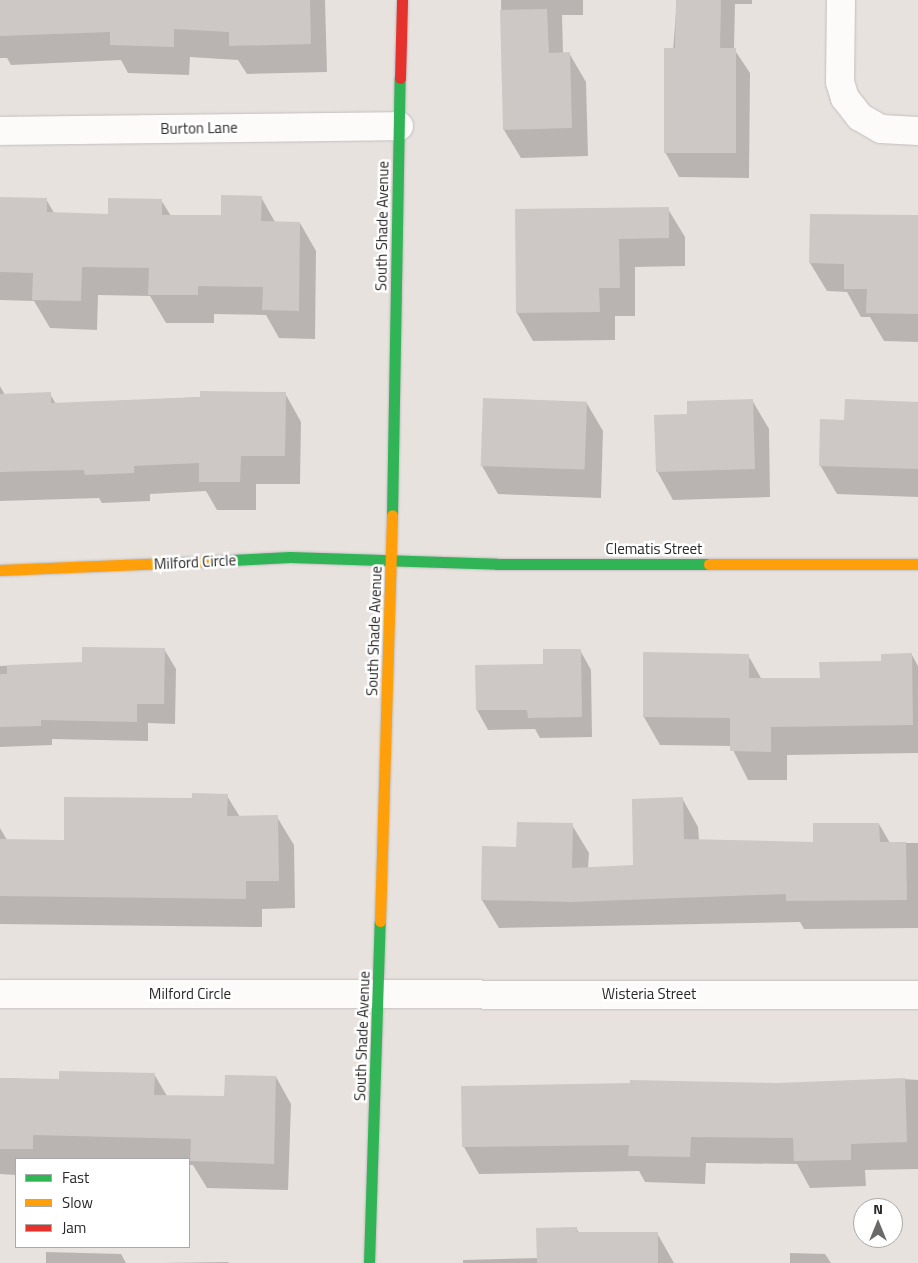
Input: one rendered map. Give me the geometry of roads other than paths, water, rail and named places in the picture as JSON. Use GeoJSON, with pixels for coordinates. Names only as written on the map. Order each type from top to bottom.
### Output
{"type":"FeatureCollection","features":[{"type":"Feature","properties":{"kind":"street","name":"South Shade Avenue"},"geometry":{"type":"LineString","coordinates":[[368,1263],[379,994],[402,0]]}},
{"type":"Feature","properties":{"kind":"street"},"geometry":{"type":"LineString","coordinates":[[842,0],[840,82],[845,98],[860,117],[882,129],[918,131]]}},
{"type":"Feature","properties":{"kind":"street","name":"Burton Lane"},"geometry":{"type":"LineString","coordinates":[[0,131],[399,126]]}},
{"type":"Feature","properties":{"kind":"street","name":"Milford Circle"},"geometry":{"type":"LineString","coordinates":[[0,570],[290,557],[390,562]]}},
{"type":"Feature","properties":{"kind":"street","name":"Clematis Street"},"geometry":{"type":"LineString","coordinates":[[390,562],[918,564]]}},
{"type":"Feature","properties":{"kind":"street","name":"Milford Circle"},"geometry":{"type":"LineString","coordinates":[[0,994],[379,994]]}},
{"type":"Feature","properties":{"kind":"street","name":"Wisteria Street"},"geometry":{"type":"LineString","coordinates":[[379,994],[918,995]]}}]}
